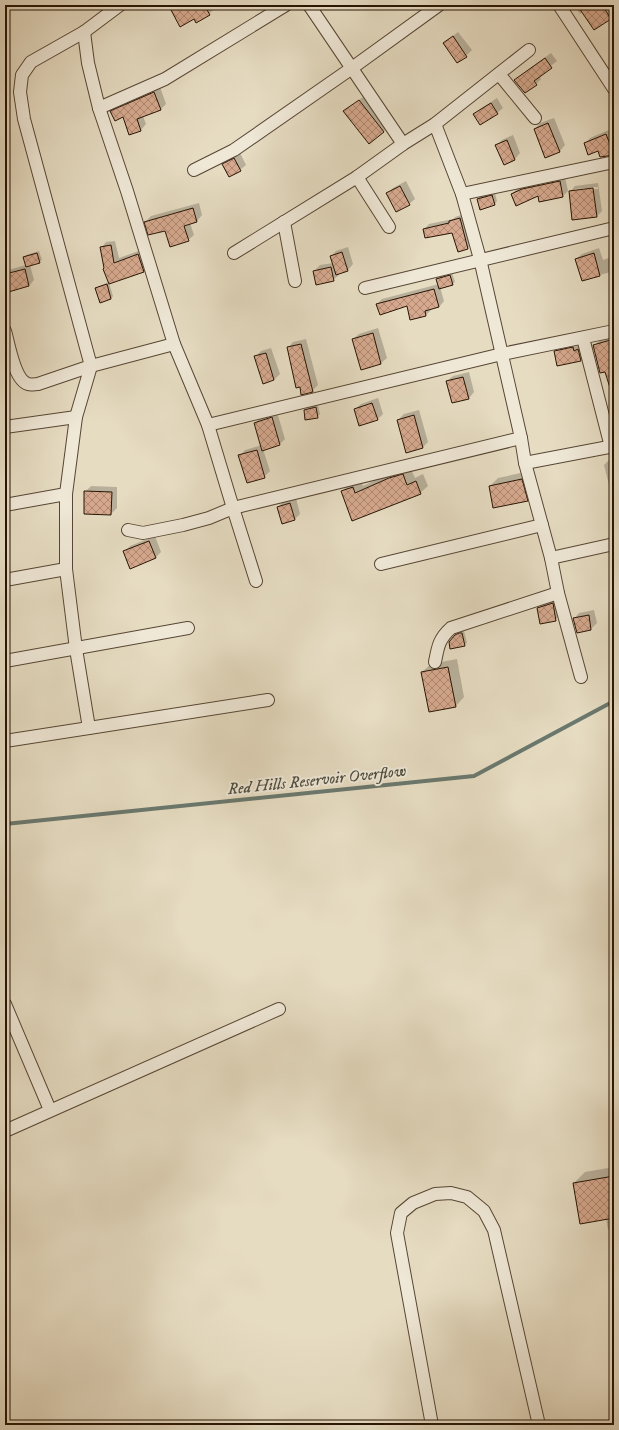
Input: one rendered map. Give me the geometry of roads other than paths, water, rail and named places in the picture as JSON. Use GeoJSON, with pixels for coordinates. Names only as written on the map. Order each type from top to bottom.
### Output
{"type":"FeatureCollection","features":[{"type":"Feature","properties":{"kind":"street"},"geometry":{"type":"LineString","coordinates":[[89,728],[76,649],[66,569],[66,494],[76,417],[91,366],[24,118],[20,92],[22,75],[31,62],[84,32],[120,5]]}},
{"type":"Feature","properties":{"kind":"street"},"geometry":{"type":"LineString","coordinates":[[100,108],[165,78],[286,5]]}},
{"type":"Feature","properties":{"kind":"street"},"geometry":{"type":"LineString","coordinates":[[309,5],[403,144]]}},
{"type":"Feature","properties":{"kind":"street"},"geometry":{"type":"LineString","coordinates":[[194,170],[234,150],[439,5]]}},
{"type":"Feature","properties":{"kind":"street"},"geometry":{"type":"LineString","coordinates":[[558,5],[614,89]]}},
{"type":"Feature","properties":{"kind":"street"},"geometry":{"type":"LineString","coordinates":[[84,32],[88,63],[100,108],[174,344],[208,425],[256,581]]}},
{"type":"Feature","properties":{"kind":"street"},"geometry":{"type":"LineString","coordinates":[[234,253],[357,177],[403,144],[435,124],[529,50]]}},
{"type":"Feature","properties":{"kind":"street"},"geometry":{"type":"LineString","coordinates":[[499,74],[535,118]]}},
{"type":"Feature","properties":{"kind":"street"},"geometry":{"type":"LineString","coordinates":[[435,124],[462,194],[480,259],[525,462],[581,677]]}},
{"type":"Feature","properties":{"kind":"street"},"geometry":{"type":"LineString","coordinates":[[462,194],[614,162]]}},
{"type":"Feature","properties":{"kind":"street"},"geometry":{"type":"LineString","coordinates":[[357,177],[389,227]]}},
{"type":"Feature","properties":{"kind":"street"},"geometry":{"type":"LineString","coordinates":[[284,222],[295,281]]}},
{"type":"Feature","properties":{"kind":"street"},"geometry":{"type":"LineString","coordinates":[[365,288],[480,259],[614,228]]}},
{"type":"Feature","properties":{"kind":"street"},"geometry":{"type":"LineString","coordinates":[[5,331],[17,374],[22,381],[29,384],[38,384],[91,366],[174,344]]}},
{"type":"Feature","properties":{"kind":"street"},"geometry":{"type":"LineString","coordinates":[[208,425],[502,354],[614,331]]}},
{"type":"Feature","properties":{"kind":"street"},"geometry":{"type":"LineString","coordinates":[[525,462],[612,446],[583,338]]}},
{"type":"Feature","properties":{"kind":"street"},"geometry":{"type":"LineString","coordinates":[[5,427],[76,417]]}},
{"type":"Feature","properties":{"kind":"street"},"geometry":{"type":"LineString","coordinates":[[128,530],[143,533],[183,525],[209,518],[233,508],[520,438]]}},
{"type":"Feature","properties":{"kind":"street"},"geometry":{"type":"LineString","coordinates":[[5,505],[66,494]]}},
{"type":"Feature","properties":{"kind":"street"},"geometry":{"type":"LineString","coordinates":[[381,564],[542,525]]}},
{"type":"Feature","properties":{"kind":"street"},"geometry":{"type":"LineString","coordinates":[[551,558],[614,544]]}},
{"type":"Feature","properties":{"kind":"street"},"geometry":{"type":"LineString","coordinates":[[5,580],[66,569]]}},
{"type":"Feature","properties":{"kind":"street"},"geometry":{"type":"LineString","coordinates":[[435,662],[439,642],[443,635],[451,628],[558,593]]}},
{"type":"Feature","properties":{"kind":"street"},"geometry":{"type":"LineString","coordinates":[[5,661],[188,628]]}},
{"type":"Feature","properties":{"kind":"street"},"geometry":{"type":"LineString","coordinates":[[5,741],[268,700]]}},
{"type":"Feature","properties":{"kind":"street"},"geometry":{"type":"LineString","coordinates":[[5,1004],[50,1110]]}},
{"type":"Feature","properties":{"kind":"street"},"geometry":{"type":"LineString","coordinates":[[5,1131],[279,1009]]}},
{"type":"Feature","properties":{"kind":"street"},"geometry":{"type":"LineString","coordinates":[[432,1425],[397,1233],[401,1214],[413,1203],[435,1194],[451,1193],[467,1197],[484,1211],[494,1230],[539,1425]]}},
{"type":"Feature","properties":{"kind":"waterway","name":"Red Hills Reservoir Overflow"},"geometry":{"type":"LineString","coordinates":[[5,824],[474,776],[614,701]]}}]}
